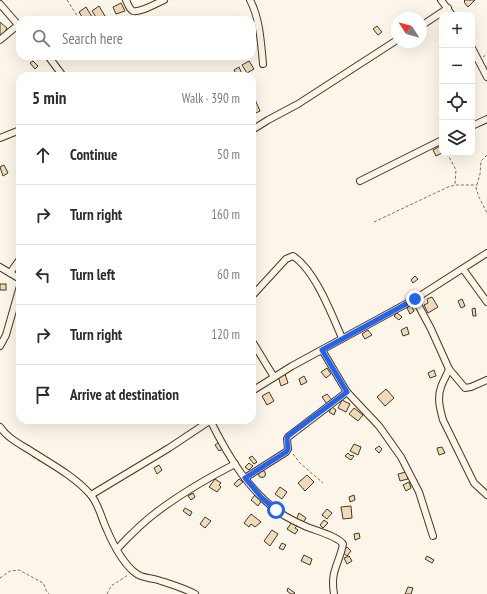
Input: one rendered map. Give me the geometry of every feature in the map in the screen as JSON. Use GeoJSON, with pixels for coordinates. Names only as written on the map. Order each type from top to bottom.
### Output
{"type":"FeatureCollection","features":[{"type":"Feature","properties":{"kind":"street"},"geometry":{"type":"LineString","coordinates":[[126,0],[129,7],[133,10],[139,11],[164,0]]}},
{"type":"Feature","properties":{"kind":"street"},"geometry":{"type":"LineString","coordinates":[[250,0],[256,16]]}},
{"type":"Feature","properties":{"kind":"street"},"geometry":{"type":"LineString","coordinates":[[441,0],[450,12]]}},
{"type":"Feature","properties":{"kind":"street"},"geometry":{"type":"LineString","coordinates":[[0,4],[16,23]]}},
{"type":"Feature","properties":{"kind":"street"},"geometry":{"type":"LineString","coordinates":[[427,22],[448,8]]}},
{"type":"Feature","properties":{"kind":"street"},"geometry":{"type":"LineString","coordinates":[[256,17],[263,64]]}},
{"type":"Feature","properties":{"kind":"street"},"geometry":{"type":"LineString","coordinates":[[0,40],[16,28]]}},
{"type":"Feature","properties":{"kind":"street"},"geometry":{"type":"LineString","coordinates":[[256,128],[298,104],[391,44]]}},
{"type":"Feature","properties":{"kind":"street"},"geometry":{"type":"LineString","coordinates":[[475,54],[487,77]]}},
{"type":"Feature","properties":{"kind":"street"},"geometry":{"type":"LineString","coordinates":[[51,60],[61,72]]}},
{"type":"Feature","properties":{"kind":"street"},"geometry":{"type":"LineString","coordinates":[[475,124],[487,118]]}},
{"type":"Feature","properties":{"kind":"street"},"geometry":{"type":"LineString","coordinates":[[0,138],[16,132]]}},
{"type":"Feature","properties":{"kind":"street"},"geometry":{"type":"LineString","coordinates":[[360,181],[439,142]]}},
{"type":"Feature","properties":{"kind":"street"},"geometry":{"type":"LineString","coordinates":[[256,389],[342,338],[415,299],[487,253]]}},
{"type":"Feature","properties":{"kind":"street"},"geometry":{"type":"LineString","coordinates":[[256,292],[286,259],[293,256],[313,278],[319,288],[342,338]]}},
{"type":"Feature","properties":{"kind":"street"},"geometry":{"type":"LineString","coordinates":[[10,273],[16,265]]}},
{"type":"Feature","properties":{"kind":"street"},"geometry":{"type":"LineString","coordinates":[[0,267],[16,277]]}},
{"type":"Feature","properties":{"kind":"street"},"geometry":{"type":"LineString","coordinates":[[463,269],[487,302]]}},
{"type":"Feature","properties":{"kind":"street"},"geometry":{"type":"LineString","coordinates":[[415,299],[436,339],[449,369],[465,388],[487,380]]}},
{"type":"Feature","properties":{"kind":"street"},"geometry":{"type":"LineString","coordinates":[[0,346],[6,335],[16,300]]}},
{"type":"Feature","properties":{"kind":"street"},"geometry":{"type":"LineString","coordinates":[[256,348],[274,378]]}},
{"type":"Feature","properties":{"kind":"street"},"geometry":{"type":"LineString","coordinates":[[322,350],[347,392],[379,426],[401,457],[419,492],[433,536]]}},
{"type":"Feature","properties":{"kind":"street"},"geometry":{"type":"LineString","coordinates":[[449,369],[448,374],[440,388],[440,410],[446,426],[474,484],[487,495]]}},
{"type":"Feature","properties":{"kind":"street"},"geometry":{"type":"LineString","coordinates":[[245,478],[282,455],[288,449],[288,436],[347,392]]}},
{"type":"Feature","properties":{"kind":"street"},"geometry":{"type":"LineString","coordinates":[[91,495],[169,448],[205,424]]}},
{"type":"Feature","properties":{"kind":"street"},"geometry":{"type":"LineString","coordinates":[[213,424],[235,464],[262,498],[285,516],[341,541],[343,544],[332,583],[334,594]]}},
{"type":"Feature","properties":{"kind":"street"},"geometry":{"type":"LineString","coordinates":[[0,427],[13,440],[34,452],[76,481],[91,495],[117,549],[133,570],[142,578],[156,580],[195,594]]}},
{"type":"Feature","properties":{"kind":"street"},"geometry":{"type":"LineString","coordinates":[[117,549],[137,528],[158,511],[207,479],[235,464]]}},
{"type":"Feature","properties":{"kind":"path"},"geometry":{"type":"LineString","coordinates":[[67,0],[77,16]]}},
{"type":"Feature","properties":{"kind":"path"},"geometry":{"type":"LineString","coordinates":[[487,155],[481,161],[477,185],[477,192],[487,213]]}},
{"type":"Feature","properties":{"kind":"path"},"geometry":{"type":"LineString","coordinates":[[449,156],[456,170],[455,185]]}},
{"type":"Feature","properties":{"kind":"path"},"geometry":{"type":"LineString","coordinates":[[374,222],[437,191],[455,185],[477,185]]}},
{"type":"Feature","properties":{"kind":"path"},"geometry":{"type":"LineString","coordinates":[[288,449],[300,463],[323,483]]}},
{"type":"Feature","properties":{"kind":"path"},"geometry":{"type":"LineString","coordinates":[[0,578],[10,571],[19,570],[43,583],[49,594]]}},
{"type":"Feature","properties":{"kind":"path"},"geometry":{"type":"LineString","coordinates":[[107,594],[111,586],[125,578],[133,570]]}},
{"type":"Feature","properties":{"kind":"building"},"geometry":{"type":"Polygon","coordinates":[[[464,0],[475,0],[468,7],[464,0]]]}},
{"type":"Feature","properties":{"kind":"building"},"geometry":{"type":"Polygon","coordinates":[[[121,3],[125,11],[116,14],[113,7],[121,3]]]}},
{"type":"Feature","properties":{"kind":"building"},"geometry":{"type":"Polygon","coordinates":[[[99,6],[105,16],[95,16],[92,11],[99,6]]]}},
{"type":"Feature","properties":{"kind":"building"},"geometry":{"type":"Polygon","coordinates":[[[86,7],[92,16],[82,16],[79,12],[86,7]]]}},
{"type":"Feature","properties":{"kind":"building"},"geometry":{"type":"Polygon","coordinates":[[[0,22],[7,28],[2,37],[0,35],[0,22]]]}},
{"type":"Feature","properties":{"kind":"building"},"geometry":{"type":"Polygon","coordinates":[[[377,26],[382,32],[378,35],[373,29],[377,26]]]}},
{"type":"Feature","properties":{"kind":"building"},"geometry":{"type":"Polygon","coordinates":[[[33,61],[38,66],[35,69],[30,63],[33,61]]]}},
{"type":"Feature","properties":{"kind":"building"},"geometry":{"type":"Polygon","coordinates":[[[249,61],[254,69],[246,72],[242,65],[249,61]]]}},
{"type":"Feature","properties":{"kind":"building"},"geometry":{"type":"Polygon","coordinates":[[[239,67],[241,72],[235,72],[234,70],[239,67]]]}},
{"type":"Feature","properties":{"kind":"building"},"geometry":{"type":"Polygon","coordinates":[[[256,102],[260,111],[256,113],[256,102]]]}},
{"type":"Feature","properties":{"kind":"building"},"geometry":{"type":"Polygon","coordinates":[[[439,147],[439,154],[436,156],[433,150],[439,147]]]}},
{"type":"Feature","properties":{"kind":"building"},"geometry":{"type":"Polygon","coordinates":[[[4,165],[8,173],[3,176],[0,167],[4,165]]]}},
{"type":"Feature","properties":{"kind":"building"},"geometry":{"type":"Polygon","coordinates":[[[415,276],[418,279],[413,283],[411,280],[415,276]]]}},
{"type":"Feature","properties":{"kind":"building"},"geometry":{"type":"Polygon","coordinates":[[[0,284],[6,284],[6,290],[0,290],[0,284]]]}},
{"type":"Feature","properties":{"kind":"building"},"geometry":{"type":"Polygon","coordinates":[[[432,297],[438,307],[428,313],[424,305],[428,303],[427,299],[432,297]]]}},
{"type":"Feature","properties":{"kind":"building"},"geometry":{"type":"Polygon","coordinates":[[[462,299],[465,306],[461,308],[458,301],[462,299]]]}},
{"type":"Feature","properties":{"kind":"building"},"geometry":{"type":"Polygon","coordinates":[[[411,305],[414,311],[410,314],[407,308],[411,305]]]}},
{"type":"Feature","properties":{"kind":"building"},"geometry":{"type":"Polygon","coordinates":[[[475,308],[476,316],[473,316],[472,309],[475,308]]]}},
{"type":"Feature","properties":{"kind":"building"},"geometry":{"type":"Polygon","coordinates":[[[397,313],[402,317],[399,320],[394,316],[397,313]]]}},
{"type":"Feature","properties":{"kind":"building"},"geometry":{"type":"Polygon","coordinates":[[[407,327],[409,334],[403,336],[401,330],[407,327]]]}},
{"type":"Feature","properties":{"kind":"building"},"geometry":{"type":"Polygon","coordinates":[[[368,330],[372,335],[365,339],[362,334],[368,330]]]}},
{"type":"Feature","properties":{"kind":"building"},"geometry":{"type":"Polygon","coordinates":[[[327,368],[331,374],[326,378],[321,372],[327,368]]]}},
{"type":"Feature","properties":{"kind":"building"},"geometry":{"type":"Polygon","coordinates":[[[434,370],[436,376],[430,378],[428,373],[434,370]]]}},
{"type":"Feature","properties":{"kind":"building"},"geometry":{"type":"Polygon","coordinates":[[[285,374],[288,383],[281,386],[278,376],[285,374]]]}},
{"type":"Feature","properties":{"kind":"building"},"geometry":{"type":"Polygon","coordinates":[[[304,376],[307,382],[301,385],[299,379],[304,376]]]}},
{"type":"Feature","properties":{"kind":"building"},"geometry":{"type":"Polygon","coordinates":[[[386,389],[394,398],[385,406],[377,397],[386,389]]]}},
{"type":"Feature","properties":{"kind":"building"},"geometry":{"type":"Polygon","coordinates":[[[269,392],[274,401],[267,405],[262,396],[269,392]]]}},
{"type":"Feature","properties":{"kind":"building"},"geometry":{"type":"Polygon","coordinates":[[[327,394],[332,400],[327,404],[322,397],[327,394]]]}},
{"type":"Feature","properties":{"kind":"building"},"geometry":{"type":"Polygon","coordinates":[[[342,400],[350,404],[346,412],[338,408],[342,400]]]}},
{"type":"Feature","properties":{"kind":"building"},"geometry":{"type":"Polygon","coordinates":[[[332,407],[336,410],[334,415],[329,412],[332,407]]]}},
{"type":"Feature","properties":{"kind":"building"},"geometry":{"type":"Polygon","coordinates":[[[354,408],[363,415],[358,421],[349,414],[354,408]]]}},
{"type":"Feature","properties":{"kind":"building"},"geometry":{"type":"Polygon","coordinates":[[[219,442],[223,449],[219,451],[215,445],[219,442]]]}},
{"type":"Feature","properties":{"kind":"building"},"geometry":{"type":"Polygon","coordinates":[[[354,444],[361,447],[358,455],[350,451],[354,444]]]}},
{"type":"Feature","properties":{"kind":"building"},"geometry":{"type":"Polygon","coordinates":[[[379,446],[382,449],[379,453],[375,449],[379,446]]]}},
{"type":"Feature","properties":{"kind":"building"},"geometry":{"type":"Polygon","coordinates":[[[442,447],[445,453],[439,455],[437,448],[442,447]]]}},
{"type":"Feature","properties":{"kind":"building"},"geometry":{"type":"Polygon","coordinates":[[[348,453],[351,456],[354,456],[351,460],[345,456],[348,453]]]}},
{"type":"Feature","properties":{"kind":"building"},"geometry":{"type":"Polygon","coordinates":[[[252,456],[257,462],[254,464],[249,458],[252,456]]]}},
{"type":"Feature","properties":{"kind":"building"},"geometry":{"type":"Polygon","coordinates":[[[249,463],[253,466],[249,470],[245,467],[249,463]]]}},
{"type":"Feature","properties":{"kind":"building"},"geometry":{"type":"Polygon","coordinates":[[[159,465],[162,470],[157,474],[154,468],[159,465]]]}},
{"type":"Feature","properties":{"kind":"building"},"geometry":{"type":"Polygon","coordinates":[[[262,471],[265,474],[262,477],[259,474],[262,471]]]}},
{"type":"Feature","properties":{"kind":"building"},"geometry":{"type":"Polygon","coordinates":[[[406,472],[408,479],[400,481],[398,474],[406,472]]]}},
{"type":"Feature","properties":{"kind":"building"},"geometry":{"type":"Polygon","coordinates":[[[307,475],[314,482],[305,491],[298,483],[307,475]]]}},
{"type":"Feature","properties":{"kind":"building"},"geometry":{"type":"Polygon","coordinates":[[[215,479],[221,483],[219,485],[221,487],[217,492],[209,487],[215,479]]]}},
{"type":"Feature","properties":{"kind":"building"},"geometry":{"type":"Polygon","coordinates":[[[239,479],[243,482],[237,487],[234,484],[239,479]]]}},
{"type":"Feature","properties":{"kind":"building"},"geometry":{"type":"Polygon","coordinates":[[[409,482],[411,488],[406,491],[403,485],[409,482]]]}},
{"type":"Feature","properties":{"kind":"building"},"geometry":{"type":"Polygon","coordinates":[[[280,487],[287,492],[282,499],[275,494],[280,487]]]}},
{"type":"Feature","properties":{"kind":"building"},"geometry":{"type":"Polygon","coordinates":[[[193,493],[195,497],[191,500],[188,496],[193,493]]]}},
{"type":"Feature","properties":{"kind":"building"},"geometry":{"type":"Polygon","coordinates":[[[255,495],[262,500],[258,506],[251,500],[255,495]]]}},
{"type":"Feature","properties":{"kind":"building"},"geometry":{"type":"Polygon","coordinates":[[[354,495],[355,500],[350,502],[349,497],[354,495]]]}},
{"type":"Feature","properties":{"kind":"building"},"geometry":{"type":"Polygon","coordinates":[[[351,506],[352,518],[343,519],[341,507],[351,506]]]}},
{"type":"Feature","properties":{"kind":"building"},"geometry":{"type":"Polygon","coordinates":[[[185,508],[192,512],[190,516],[183,511],[185,508]]]}},
{"type":"Feature","properties":{"kind":"building"},"geometry":{"type":"Polygon","coordinates":[[[327,509],[332,513],[327,519],[322,515],[327,509]]]}},
{"type":"Feature","properties":{"kind":"building"},"geometry":{"type":"Polygon","coordinates":[[[299,513],[306,518],[302,524],[296,520],[299,513]]]}},
{"type":"Feature","properties":{"kind":"building"},"geometry":{"type":"Polygon","coordinates":[[[251,514],[261,522],[255,527],[251,524],[249,527],[244,523],[251,514]]]}},
{"type":"Feature","properties":{"kind":"building"},"geometry":{"type":"Polygon","coordinates":[[[205,517],[211,521],[205,528],[200,524],[205,517]]]}},
{"type":"Feature","properties":{"kind":"building"},"geometry":{"type":"Polygon","coordinates":[[[324,520],[328,523],[323,528],[320,525],[324,520]]]}},
{"type":"Feature","properties":{"kind":"building"},"geometry":{"type":"Polygon","coordinates":[[[292,522],[297,526],[295,528],[298,530],[295,534],[287,529],[292,522]]]}},
{"type":"Feature","properties":{"kind":"building"},"geometry":{"type":"Polygon","coordinates":[[[272,530],[278,534],[270,546],[264,541],[272,530]]]}},
{"type":"Feature","properties":{"kind":"building"},"geometry":{"type":"Polygon","coordinates":[[[359,533],[360,538],[355,540],[354,534],[359,533]]]}},
{"type":"Feature","properties":{"kind":"building"},"geometry":{"type":"Polygon","coordinates":[[[282,543],[286,545],[283,550],[279,548],[282,543]]]}},
{"type":"Feature","properties":{"kind":"building"},"geometry":{"type":"Polygon","coordinates":[[[347,547],[351,551],[347,556],[342,552],[347,547]]]}},
{"type":"Feature","properties":{"kind":"building"},"geometry":{"type":"Polygon","coordinates":[[[304,555],[312,559],[310,565],[301,561],[304,555]]]}},
{"type":"Feature","properties":{"kind":"building"},"geometry":{"type":"Polygon","coordinates":[[[349,556],[352,561],[347,564],[344,558],[349,556]]]}},
{"type":"Feature","properties":{"kind":"building"},"geometry":{"type":"Polygon","coordinates":[[[427,556],[434,560],[432,563],[425,559],[427,556]]]}},
{"type":"Feature","properties":{"kind":"building"},"geometry":{"type":"Polygon","coordinates":[[[408,587],[413,588],[411,594],[405,594],[408,587]]]}},
{"type":"Feature","properties":{"kind":"building"},"geometry":{"type":"Polygon","coordinates":[[[288,588],[295,593],[291,594],[287,591],[288,588]]]}},
{"type":"Feature","properties":{"kind":"route"},"geometry":{"type":"LineString","coordinates":[[276,510],[262,498],[245,478],[286,452],[288,449],[288,436],[347,392],[322,350],[415,299]]}}]}
